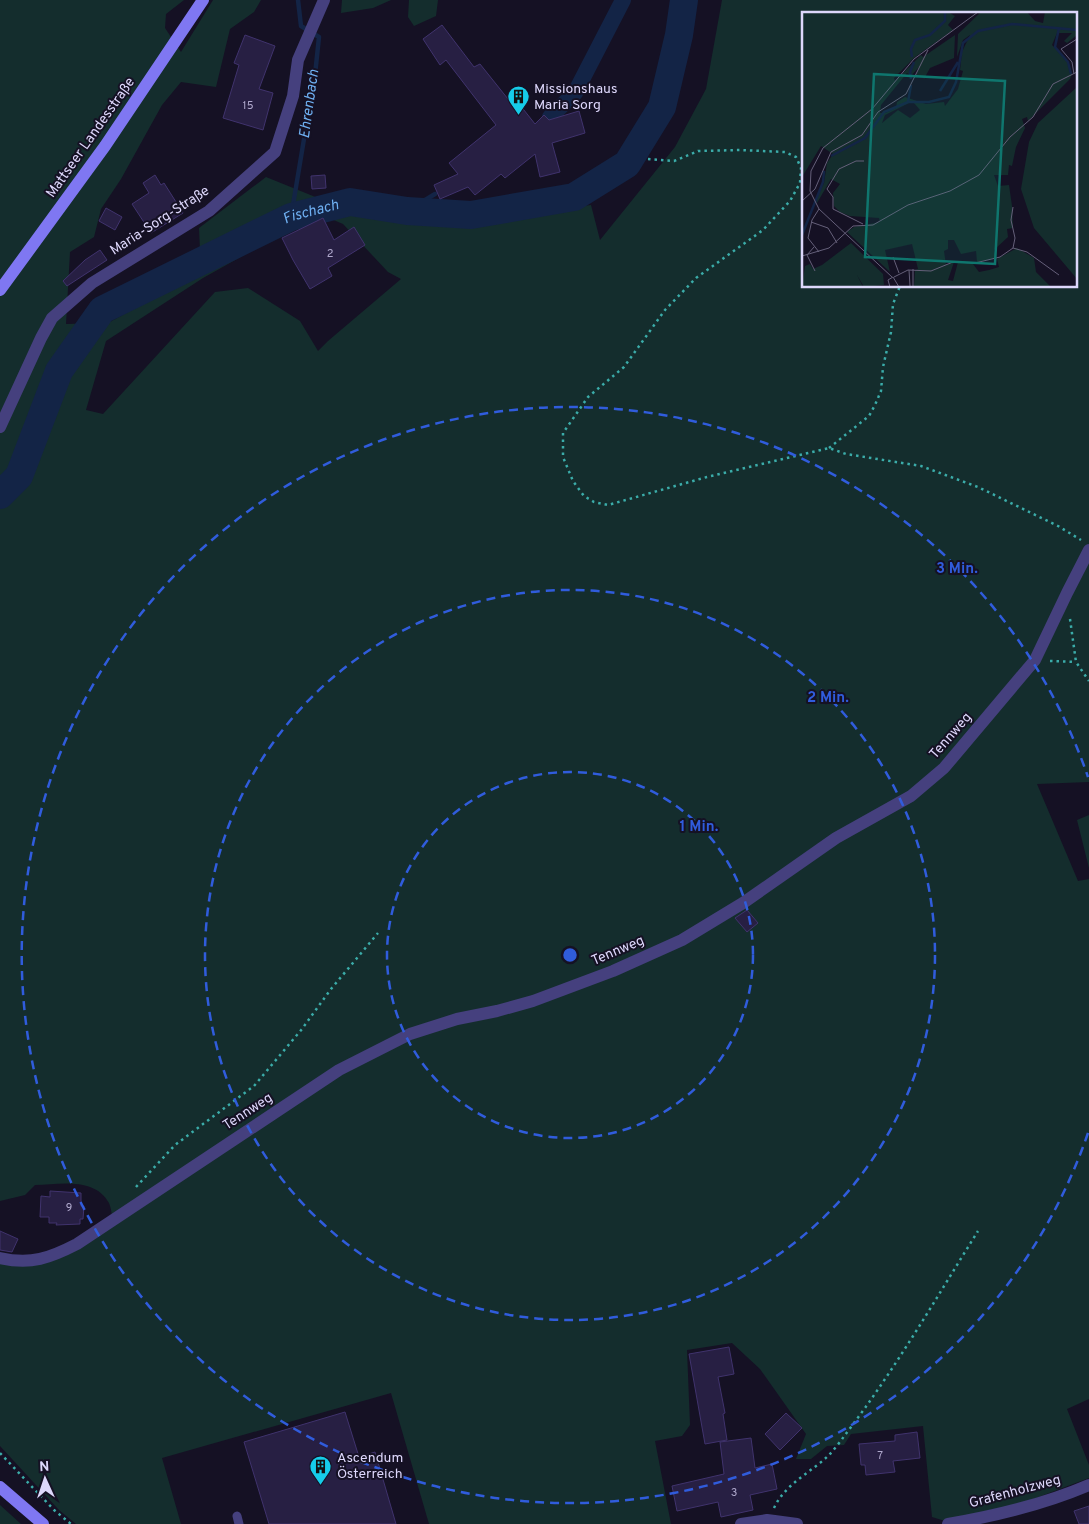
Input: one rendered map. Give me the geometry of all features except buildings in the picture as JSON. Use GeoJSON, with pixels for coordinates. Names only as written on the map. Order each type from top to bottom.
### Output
{"type":"FeatureCollection","features":[{"type":"Feature","properties":{"kind":"main road","name":"Mattseer Landesstraße"},"geometry":{"type":"LineString","coordinates":[[0,290],[105,146],[203,0]]}},
{"type":"Feature","properties":{"kind":"main road"},"geometry":{"type":"LineString","coordinates":[[0,1487],[43,1524]]}},
{"type":"Feature","properties":{"kind":"street","name":"Maria-Sorg-Straße"},"geometry":{"type":"LineString","coordinates":[[0,427],[52,318],[92,283],[209,210],[276,152],[293,96],[298,60],[324,0]]}},
{"type":"Feature","properties":{"kind":"street","name":"Tennweg"},"geometry":{"type":"LineString","coordinates":[[0,1258],[11,1261],[37,1260],[55,1255],[77,1244],[339,1070],[410,1034],[457,1018],[497,1011],[533,1001],[613,971],[682,940],[743,902],[836,838],[911,796],[944,768],[1035,660],[1067,593],[1085,545]]}},
{"type":"Feature","properties":{"kind":"street","name":"Grafenholzweg"},"geometry":{"type":"LineString","coordinates":[[948,1524],[1010,1511],[1067,1495],[1089,1485]]}},
{"type":"Feature","properties":{"kind":"street"},"geometry":{"type":"LineString","coordinates":[[741,1524],[768,1520],[797,1524]]}},
{"type":"Feature","properties":{"kind":"path"},"geometry":{"type":"LineString","coordinates":[[648,159],[674,161],[698,151],[785,152],[796,157],[801,168],[800,183],[790,201],[763,230],[696,278],[665,310],[624,367],[588,397],[563,433],[563,458],[584,496],[594,502],[608,505],[707,477],[829,448],[868,416],[876,405],[881,391],[883,367],[891,332],[893,304],[899,288]]}},
{"type":"Feature","properties":{"kind":"path"},"geometry":{"type":"LineString","coordinates":[[829,448],[846,454],[921,466],[978,487],[1058,526],[1085,545]]}},
{"type":"Feature","properties":{"kind":"path"},"geometry":{"type":"LineString","coordinates":[[1067,593],[1076,662],[1089,681]]}},
{"type":"Feature","properties":{"kind":"path"},"geometry":{"type":"LineString","coordinates":[[1035,660],[1076,662]]}},
{"type":"Feature","properties":{"kind":"path"},"geometry":{"type":"LineString","coordinates":[[132,1192],[143,1177],[175,1145],[254,1086],[378,933]]}},
{"type":"Feature","properties":{"kind":"path"},"geometry":{"type":"LineString","coordinates":[[768,1520],[778,1498],[792,1484],[829,1455],[846,1433],[922,1322],[978,1231]]}},
{"type":"Feature","properties":{"kind":"path"},"geometry":{"type":"LineString","coordinates":[[0,1453],[54,1510],[71,1524]]}},
{"type":"Feature","properties":{"kind":"green space"},"geometry":{"type":"Polygon","coordinates":[[[0,0],[184,0],[166,14],[165,28],[181,52],[213,0],[261,0],[254,12],[230,29],[216,87],[181,82],[162,105],[121,179],[101,209],[94,237],[70,252],[66,324],[108,323],[201,272],[199,228],[266,177],[350,211],[441,226],[591,205],[600,240],[675,147],[706,89],[722,0],[1089,0],[1089,782],[1037,784],[1078,881],[1089,879],[1089,1399],[1067,1409],[1089,1465],[1089,1478],[1020,1504],[945,1521],[932,1517],[923,1426],[851,1434],[844,1445],[827,1446],[811,1459],[796,1459],[806,1434],[760,1369],[732,1343],[687,1350],[690,1425],[682,1436],[655,1441],[671,1524],[429,1524],[391,1393],[162,1458],[181,1524],[76,1524],[59,1510],[0,1446],[0,1263],[19,1265],[113,1226],[111,1209],[103,1195],[95,1189],[76,1184],[35,1185],[25,1195],[0,1201],[0,0]],[[324,216],[298,225],[203,278],[106,341],[86,410],[103,414],[215,292],[248,288],[300,321],[318,351],[401,279],[388,272],[343,224],[324,216]]]}},
{"type":"Feature","properties":{"kind":"green space"},"geometry":{"type":"Polygon","coordinates":[[[342,0],[391,0],[373,8],[341,13],[342,0]]]}},
{"type":"Feature","properties":{"kind":"green space"},"geometry":{"type":"Polygon","coordinates":[[[409,0],[438,0],[436,16],[414,26],[408,17],[409,0]]]}},
{"type":"Feature","properties":{"kind":"green space"},"geometry":{"type":"Polygon","coordinates":[[[1089,815],[1089,868],[1077,820],[1089,815]]]}},
{"type":"Feature","properties":{"kind":"green space"},"geometry":{"type":"Polygon","coordinates":[[[0,1505],[21,1524],[0,1524],[0,1505]]]}},
{"type":"Feature","properties":{"kind":"waterway","name":"Ehrenbach"},"geometry":{"type":"LineString","coordinates":[[291,217],[313,94],[319,37],[301,26],[298,0]]}},
{"type":"Feature","properties":{"kind":"waterway"},"geometry":{"type":"LineString","coordinates":[[550,117],[575,93],[623,0]]}},
{"type":"Feature","properties":{"kind":"waterway","name":"Fischach"},"geometry":{"type":"LineString","coordinates":[[0,495],[19,476],[59,371],[102,310],[291,217],[350,202],[407,211],[471,215],[574,197],[627,164],[662,107],[679,35],[684,0]]}},
{"type":"Feature","properties":{"kind":"waterway"},"geometry":{"type":"LineString","coordinates":[[407,211],[435,194]]}},
{"type":"Feature","properties":{"kind":"place","name":"Missionshaus Maria Sorg"},"geometry":{"type":"Point","coordinates":[518,116]}},
{"type":"Feature","properties":{"kind":"place","name":"Ascendum Österreich"},"geometry":{"type":"Point","coordinates":[321,1485]}}]}
